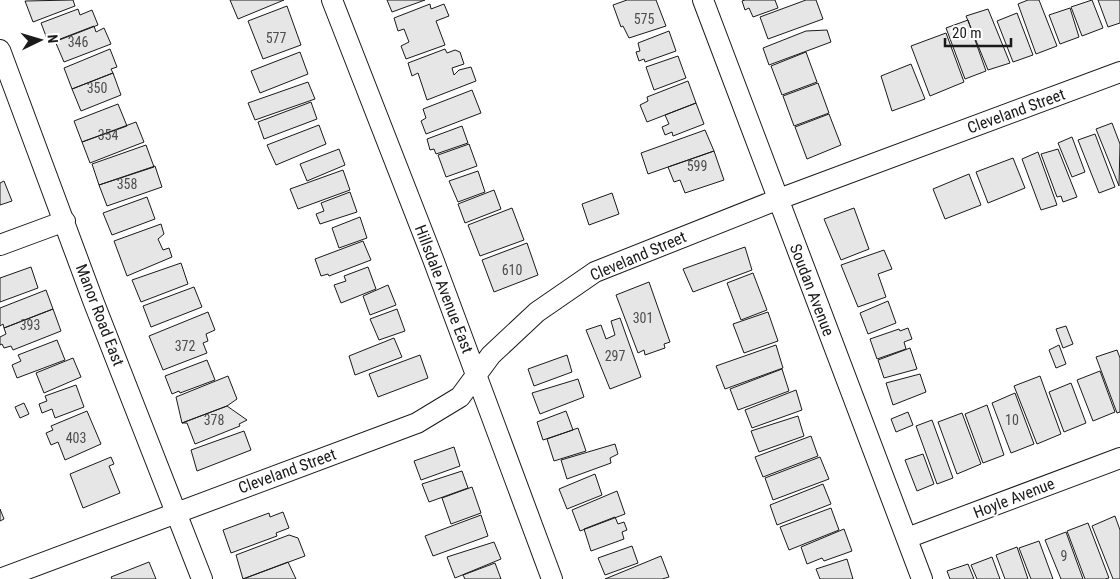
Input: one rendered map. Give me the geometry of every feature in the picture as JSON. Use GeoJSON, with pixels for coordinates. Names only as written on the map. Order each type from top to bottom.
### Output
{"type":"FeatureCollection","features":[{"type":"Feature","properties":{"kind":"street","name":"Hillsdale Avenue East"},"geometry":{"type":"LineString","coordinates":[[332,0],[552,579]]}},
{"type":"Feature","properties":{"kind":"street","name":"Soudan Avenue"},"geometry":{"type":"LineString","coordinates":[[703,0],[922,579]]}},
{"type":"Feature","properties":{"kind":"street","name":"Manor Road East"},"geometry":{"type":"LineString","coordinates":[[0,50],[94,303],[202,579]]}},
{"type":"Feature","properties":{"kind":"street","name":"Cleveland Street"},"geometry":{"type":"LineString","coordinates":[[0,579],[417,423],[460,397],[491,355],[537,312],[594,272],[779,199],[1120,72]]}},
{"type":"Feature","properties":{"kind":"street"},"geometry":{"type":"LineString","coordinates":[[0,245],[64,220]]}},
{"type":"Feature","properties":{"kind":"street","name":"Hoyle Avenue"},"geometry":{"type":"LineString","coordinates":[[908,538],[1120,458]]}},
{"type":"Feature","properties":{"kind":"building"},"geometry":{"type":"Polygon","coordinates":[[[73,0],[75,6],[33,22],[25,1],[73,0]]]}},
{"type":"Feature","properties":{"kind":"building"},"geometry":{"type":"Polygon","coordinates":[[[230,0],[284,0],[238,19],[230,0]]]}},
{"type":"Feature","properties":{"kind":"building"},"geometry":{"type":"Polygon","coordinates":[[[387,0],[425,0],[392,12],[387,0]]]}},
{"type":"Feature","properties":{"kind":"building"},"geometry":{"type":"Polygon","coordinates":[[[627,0],[656,0],[666,26],[629,38],[623,26],[621,27],[613,5],[627,0]]]}},
{"type":"Feature","properties":{"kind":"building"},"geometry":{"type":"Polygon","coordinates":[[[775,0],[778,8],[753,17],[749,8],[745,10],[742,1],[775,0]]]}},
{"type":"Feature","properties":{"kind":"building"},"geometry":{"type":"Polygon","coordinates":[[[806,0],[816,0],[823,19],[768,39],[760,17],[806,0]]]}},
{"type":"Feature","properties":{"kind":"building"},"geometry":{"type":"Polygon","coordinates":[[[1028,0],[1039,0],[1057,46],[1036,54],[1018,4],[1028,0]]]}},
{"type":"Feature","properties":{"kind":"building"},"geometry":{"type":"Polygon","coordinates":[[[1092,0],[1103,28],[1082,36],[1071,7],[1092,0]]]}},
{"type":"Feature","properties":{"kind":"building"},"geometry":{"type":"Polygon","coordinates":[[[1098,0],[1120,0],[1120,23],[1108,27],[1098,0]]]}},
{"type":"Feature","properties":{"kind":"building"},"geometry":{"type":"Polygon","coordinates":[[[430,4],[431,9],[444,4],[449,16],[436,21],[445,45],[406,59],[401,46],[409,42],[404,29],[398,31],[394,18],[430,4]]]}},
{"type":"Feature","properties":{"kind":"building"},"geometry":{"type":"Polygon","coordinates":[[[287,6],[301,45],[263,59],[248,21],[287,6]]]}},
{"type":"Feature","properties":{"kind":"building"},"geometry":{"type":"Polygon","coordinates":[[[1070,8],[1079,37],[1060,44],[1049,15],[1070,8]]]}},
{"type":"Feature","properties":{"kind":"building"},"geometry":{"type":"Polygon","coordinates":[[[78,9],[80,15],[92,10],[98,25],[49,44],[41,23],[78,9]]]}},
{"type":"Feature","properties":{"kind":"building"},"geometry":{"type":"Polygon","coordinates":[[[988,9],[1010,63],[988,70],[966,16],[988,9]]]}},
{"type":"Feature","properties":{"kind":"building"},"geometry":{"type":"Polygon","coordinates":[[[1017,13],[1033,55],[1013,62],[997,21],[1017,13]]]}},
{"type":"Feature","properties":{"kind":"building"},"geometry":{"type":"Polygon","coordinates":[[[968,20],[986,71],[965,79],[946,28],[968,20]]]}},
{"type":"Feature","properties":{"kind":"building"},"geometry":{"type":"Polygon","coordinates":[[[94,26],[96,32],[104,28],[111,44],[64,62],[55,41],[94,26]]]}},
{"type":"Feature","properties":{"kind":"building"},"geometry":{"type":"Polygon","coordinates":[[[827,30],[831,42],[769,65],[763,48],[806,31],[827,30]]]}},
{"type":"Feature","properties":{"kind":"building"},"geometry":{"type":"Polygon","coordinates":[[[669,31],[676,51],[645,62],[644,59],[639,61],[636,52],[640,51],[638,43],[669,31]]]}},
{"type":"Feature","properties":{"kind":"building"},"geometry":{"type":"Polygon","coordinates":[[[946,33],[964,82],[930,96],[911,46],[946,33]]]}},
{"type":"Feature","properties":{"kind":"building"},"geometry":{"type":"Polygon","coordinates":[[[110,49],[117,67],[111,69],[113,73],[72,89],[64,68],[110,49]]]}},
{"type":"Feature","properties":{"kind":"building"},"geometry":{"type":"Polygon","coordinates":[[[445,49],[447,53],[455,50],[460,52],[464,64],[452,68],[454,75],[459,70],[471,67],[476,81],[427,100],[418,73],[412,76],[408,63],[445,49]]]}},
{"type":"Feature","properties":{"kind":"building"},"geometry":{"type":"Polygon","coordinates":[[[300,52],[308,74],[260,93],[251,71],[300,52]]]}},
{"type":"Feature","properties":{"kind":"building"},"geometry":{"type":"Polygon","coordinates":[[[806,52],[817,82],[782,95],[771,66],[806,52]]]}},
{"type":"Feature","properties":{"kind":"building"},"geometry":{"type":"Polygon","coordinates":[[[678,56],[686,78],[654,90],[646,67],[678,56]]]}},
{"type":"Feature","properties":{"kind":"building"},"geometry":{"type":"Polygon","coordinates":[[[911,64],[925,99],[892,111],[881,76],[911,64]]]}},
{"type":"Feature","properties":{"kind":"building"},"geometry":{"type":"Polygon","coordinates":[[[113,73],[121,95],[81,111],[72,89],[113,73]]]}},
{"type":"Feature","properties":{"kind":"building"},"geometry":{"type":"Polygon","coordinates":[[[688,81],[696,103],[647,122],[640,105],[648,101],[647,97],[688,81]]]}},
{"type":"Feature","properties":{"kind":"building"},"geometry":{"type":"Polygon","coordinates":[[[308,82],[315,99],[255,120],[248,103],[308,82]]]}},
{"type":"Feature","properties":{"kind":"building"},"geometry":{"type":"Polygon","coordinates":[[[818,83],[829,113],[794,126],[783,96],[818,83]]]}},
{"type":"Feature","properties":{"kind":"building"},"geometry":{"type":"Polygon","coordinates":[[[472,90],[481,113],[426,134],[421,121],[426,118],[423,109],[472,90]]]}},
{"type":"Feature","properties":{"kind":"building"},"geometry":{"type":"Polygon","coordinates":[[[311,102],[317,119],[264,139],[258,122],[311,102]]]}},
{"type":"Feature","properties":{"kind":"building"},"geometry":{"type":"Polygon","coordinates":[[[696,103],[704,124],[673,136],[672,132],[665,135],[662,127],[669,124],[665,115],[696,103]]]}},
{"type":"Feature","properties":{"kind":"building"},"geometry":{"type":"Polygon","coordinates":[[[118,104],[127,126],[82,142],[74,121],[118,104]]]}},
{"type":"Feature","properties":{"kind":"building"},"geometry":{"type":"Polygon","coordinates":[[[829,114],[841,145],[807,159],[795,127],[829,114]]]}},
{"type":"Feature","properties":{"kind":"building"},"geometry":{"type":"Polygon","coordinates":[[[136,122],[144,142],[90,163],[82,142],[136,122]]]}},
{"type":"Feature","properties":{"kind":"building"},"geometry":{"type":"Polygon","coordinates":[[[1112,123],[1120,144],[1119,186],[1096,129],[1112,123]]]}},
{"type":"Feature","properties":{"kind":"building"},"geometry":{"type":"Polygon","coordinates":[[[319,125],[326,144],[276,165],[267,145],[319,125]]]}},
{"type":"Feature","properties":{"kind":"building"},"geometry":{"type":"Polygon","coordinates":[[[462,126],[468,143],[436,154],[434,149],[430,150],[427,139],[462,126]]]}},
{"type":"Feature","properties":{"kind":"building"},"geometry":{"type":"Polygon","coordinates":[[[705,130],[714,151],[648,174],[641,153],[705,130]]]}},
{"type":"Feature","properties":{"kind":"building"},"geometry":{"type":"Polygon","coordinates":[[[1095,134],[1115,187],[1099,193],[1078,140],[1095,134]]]}},
{"type":"Feature","properties":{"kind":"building"},"geometry":{"type":"Polygon","coordinates":[[[1072,137],[1085,172],[1072,177],[1058,143],[1072,137]]]}},
{"type":"Feature","properties":{"kind":"building"},"geometry":{"type":"Polygon","coordinates":[[[469,144],[477,166],[446,177],[438,155],[469,144]]]}},
{"type":"Feature","properties":{"kind":"building"},"geometry":{"type":"Polygon","coordinates":[[[146,145],[154,167],[99,185],[92,164],[146,145]]]}},
{"type":"Feature","properties":{"kind":"building"},"geometry":{"type":"Polygon","coordinates":[[[339,149],[345,165],[307,181],[300,164],[339,149]]]}},
{"type":"Feature","properties":{"kind":"building"},"geometry":{"type":"Polygon","coordinates":[[[1058,149],[1077,197],[1063,202],[1061,196],[1057,197],[1041,154],[1058,149]]]}},
{"type":"Feature","properties":{"kind":"building"},"geometry":{"type":"Polygon","coordinates":[[[714,151],[724,180],[685,193],[680,180],[674,182],[668,167],[714,151]]]}},
{"type":"Feature","properties":{"kind":"building"},"geometry":{"type":"Polygon","coordinates":[[[1038,152],[1057,205],[1041,210],[1022,159],[1038,152]]]}},
{"type":"Feature","properties":{"kind":"building"},"geometry":{"type":"Polygon","coordinates":[[[1013,158],[1025,188],[988,203],[976,172],[1013,158]]]}},
{"type":"Feature","properties":{"kind":"building"},"geometry":{"type":"Polygon","coordinates":[[[155,166],[162,187],[107,206],[99,185],[155,166]]]}},
{"type":"Feature","properties":{"kind":"building"},"geometry":{"type":"Polygon","coordinates":[[[343,170],[350,190],[298,209],[290,189],[343,170]]]}},
{"type":"Feature","properties":{"kind":"building"},"geometry":{"type":"Polygon","coordinates":[[[478,171],[485,192],[458,202],[449,181],[478,171]]]}},
{"type":"Feature","properties":{"kind":"building"},"geometry":{"type":"Polygon","coordinates":[[[969,174],[981,205],[945,219],[933,189],[969,174]]]}},
{"type":"Feature","properties":{"kind":"building"},"geometry":{"type":"Polygon","coordinates":[[[4,181],[12,201],[0,205],[0,183],[4,181]]]}},
{"type":"Feature","properties":{"kind":"building"},"geometry":{"type":"Polygon","coordinates":[[[494,190],[501,209],[465,223],[458,204],[494,190]]]}},
{"type":"Feature","properties":{"kind":"building"},"geometry":{"type":"Polygon","coordinates":[[[350,192],[357,212],[320,224],[316,214],[324,211],[321,203],[350,192]]]}},
{"type":"Feature","properties":{"kind":"building"},"geometry":{"type":"Polygon","coordinates":[[[612,193],[619,214],[589,225],[582,204],[612,193]]]}},
{"type":"Feature","properties":{"kind":"building"},"geometry":{"type":"Polygon","coordinates":[[[147,197],[155,219],[112,235],[103,213],[147,197]]]}},
{"type":"Feature","properties":{"kind":"building"},"geometry":{"type":"Polygon","coordinates":[[[512,208],[524,240],[480,256],[468,225],[512,208]]]}},
{"type":"Feature","properties":{"kind":"building"},"geometry":{"type":"Polygon","coordinates":[[[854,208],[869,249],[841,260],[824,219],[854,208]]]}},
{"type":"Feature","properties":{"kind":"building"},"geometry":{"type":"Polygon","coordinates":[[[360,217],[367,238],[339,248],[332,228],[360,217]]]}},
{"type":"Feature","properties":{"kind":"building"},"geometry":{"type":"Polygon","coordinates":[[[161,224],[164,234],[158,239],[163,250],[169,248],[172,257],[127,276],[114,241],[161,224]]]}},
{"type":"Feature","properties":{"kind":"building"},"geometry":{"type":"Polygon","coordinates":[[[363,241],[371,260],[329,276],[328,274],[321,276],[315,259],[363,241]]]}},
{"type":"Feature","properties":{"kind":"building"},"geometry":{"type":"Polygon","coordinates":[[[527,243],[538,275],[494,292],[482,260],[527,243]]]}},
{"type":"Feature","properties":{"kind":"building"},"geometry":{"type":"Polygon","coordinates":[[[745,247],[752,270],[693,292],[683,269],[745,247]]]}},
{"type":"Feature","properties":{"kind":"building"},"geometry":{"type":"Polygon","coordinates":[[[884,250],[892,269],[878,274],[886,297],[858,307],[841,265],[884,250]]]}},
{"type":"Feature","properties":{"kind":"building"},"geometry":{"type":"Polygon","coordinates":[[[181,263],[188,284],[141,302],[132,280],[181,263]]]}},
{"type":"Feature","properties":{"kind":"building"},"geometry":{"type":"Polygon","coordinates":[[[31,267],[38,288],[0,302],[0,278],[31,267]]]}},
{"type":"Feature","properties":{"kind":"building"},"geometry":{"type":"Polygon","coordinates":[[[368,267],[376,289],[341,303],[334,285],[346,281],[344,276],[368,267]]]}},
{"type":"Feature","properties":{"kind":"building"},"geometry":{"type":"Polygon","coordinates":[[[753,273],[767,310],[741,320],[727,283],[753,273]]]}},
{"type":"Feature","properties":{"kind":"building"},"geometry":{"type":"Polygon","coordinates":[[[649,282],[670,342],[664,344],[665,348],[645,355],[644,350],[638,353],[616,295],[649,282]]]}},
{"type":"Feature","properties":{"kind":"building"},"geometry":{"type":"Polygon","coordinates":[[[388,285],[396,305],[370,315],[363,296],[388,285]]]}},
{"type":"Feature","properties":{"kind":"building"},"geometry":{"type":"Polygon","coordinates":[[[194,287],[202,307],[151,327],[143,306],[194,287]]]}},
{"type":"Feature","properties":{"kind":"building"},"geometry":{"type":"Polygon","coordinates":[[[46,290],[53,309],[4,328],[3,324],[0,326],[0,308],[46,290]]]}},
{"type":"Feature","properties":{"kind":"building"},"geometry":{"type":"Polygon","coordinates":[[[888,301],[896,323],[868,334],[860,313],[888,301]]]}},
{"type":"Feature","properties":{"kind":"building"},"geometry":{"type":"Polygon","coordinates":[[[53,309],[61,331],[13,350],[11,346],[4,348],[2,344],[0,345],[0,337],[6,334],[4,328],[53,309]]]}},
{"type":"Feature","properties":{"kind":"building"},"geometry":{"type":"Polygon","coordinates":[[[397,309],[405,331],[379,340],[370,319],[397,309]]]}},
{"type":"Feature","properties":{"kind":"building"},"geometry":{"type":"Polygon","coordinates":[[[208,312],[215,330],[206,334],[208,341],[203,343],[207,353],[163,370],[149,336],[208,312]]]}},
{"type":"Feature","properties":{"kind":"building"},"geometry":{"type":"Polygon","coordinates":[[[768,312],[778,341],[744,353],[733,324],[768,312]]]}},
{"type":"Feature","properties":{"kind":"building"},"geometry":{"type":"Polygon","coordinates":[[[620,318],[641,377],[610,389],[586,330],[601,325],[606,339],[615,335],[611,321],[620,318]]]}},
{"type":"Feature","properties":{"kind":"building"},"geometry":{"type":"Polygon","coordinates":[[[1066,326],[1073,344],[1063,348],[1056,329],[1066,326]]]}},
{"type":"Feature","properties":{"kind":"building"},"geometry":{"type":"Polygon","coordinates":[[[908,328],[912,339],[904,342],[906,349],[877,359],[870,339],[899,329],[900,331],[908,328]]]}},
{"type":"Feature","properties":{"kind":"building"},"geometry":{"type":"Polygon","coordinates":[[[394,338],[402,357],[355,375],[349,356],[394,338]]]}},
{"type":"Feature","properties":{"kind":"building"},"geometry":{"type":"Polygon","coordinates":[[[57,340],[65,360],[17,378],[12,365],[21,361],[18,355],[57,340]]]}},
{"type":"Feature","properties":{"kind":"building"},"geometry":{"type":"Polygon","coordinates":[[[776,345],[783,368],[725,389],[716,366],[776,345]]]}},
{"type":"Feature","properties":{"kind":"building"},"geometry":{"type":"Polygon","coordinates":[[[1059,345],[1066,364],[1056,368],[1049,350],[1059,345]]]}},
{"type":"Feature","properties":{"kind":"building"},"geometry":{"type":"Polygon","coordinates":[[[910,348],[917,369],[884,378],[878,360],[910,348]]]}},
{"type":"Feature","properties":{"kind":"building"},"geometry":{"type":"Polygon","coordinates":[[[1117,350],[1120,358],[1120,412],[1117,413],[1096,357],[1117,350]]]}},
{"type":"Feature","properties":{"kind":"building"},"geometry":{"type":"Polygon","coordinates":[[[420,355],[428,378],[378,397],[369,374],[420,355]]]}},
{"type":"Feature","properties":{"kind":"building"},"geometry":{"type":"Polygon","coordinates":[[[567,355],[572,372],[534,386],[528,369],[567,355]]]}},
{"type":"Feature","properties":{"kind":"building"},"geometry":{"type":"Polygon","coordinates":[[[73,358],[81,377],[44,393],[36,373],[73,358]]]}},
{"type":"Feature","properties":{"kind":"building"},"geometry":{"type":"Polygon","coordinates":[[[207,360],[215,380],[180,393],[179,391],[172,394],[165,376],[207,360]]]}},
{"type":"Feature","properties":{"kind":"building"},"geometry":{"type":"Polygon","coordinates":[[[782,369],[789,391],[738,410],[730,389],[782,369]]]}},
{"type":"Feature","properties":{"kind":"building"},"geometry":{"type":"Polygon","coordinates":[[[1100,371],[1115,412],[1093,421],[1077,380],[1100,371]]]}},
{"type":"Feature","properties":{"kind":"building"},"geometry":{"type":"Polygon","coordinates":[[[920,374],[926,392],[893,405],[886,383],[920,374]]]}},
{"type":"Feature","properties":{"kind":"building"},"geometry":{"type":"Polygon","coordinates":[[[228,376],[237,399],[227,406],[182,423],[176,397],[228,376]]]}},
{"type":"Feature","properties":{"kind":"building"},"geometry":{"type":"Polygon","coordinates":[[[1040,376],[1061,434],[1037,444],[1014,386],[1040,376]]]}},
{"type":"Feature","properties":{"kind":"building"},"geometry":{"type":"Polygon","coordinates":[[[578,379],[584,397],[540,414],[532,393],[578,379]]]}},
{"type":"Feature","properties":{"kind":"building"},"geometry":{"type":"Polygon","coordinates":[[[1071,383],[1086,423],[1064,432],[1049,392],[1071,383]]]}},
{"type":"Feature","properties":{"kind":"building"},"geometry":{"type":"Polygon","coordinates":[[[76,385],[84,407],[55,418],[52,409],[42,413],[39,404],[47,401],[45,396],[76,385]]]}},
{"type":"Feature","properties":{"kind":"building"},"geometry":{"type":"Polygon","coordinates":[[[796,390],[802,410],[752,428],[745,410],[796,390]]]}},
{"type":"Feature","properties":{"kind":"building"},"geometry":{"type":"Polygon","coordinates":[[[1015,393],[1034,444],[1011,453],[992,403],[1015,393]]]}},
{"type":"Feature","properties":{"kind":"building"},"geometry":{"type":"Polygon","coordinates":[[[24,403],[29,414],[20,418],[15,407],[24,403]]]}},
{"type":"Feature","properties":{"kind":"building"},"geometry":{"type":"Polygon","coordinates":[[[987,405],[1004,455],[983,463],[965,414],[987,405]]]}},
{"type":"Feature","properties":{"kind":"building"},"geometry":{"type":"Polygon","coordinates":[[[227,406],[247,420],[239,424],[240,426],[195,444],[187,423],[182,423],[227,406]]]}},
{"type":"Feature","properties":{"kind":"building"},"geometry":{"type":"Polygon","coordinates":[[[87,411],[101,444],[65,460],[58,442],[51,445],[46,433],[53,430],[51,426],[87,411]]]}},
{"type":"Feature","properties":{"kind":"building"},"geometry":{"type":"Polygon","coordinates":[[[566,411],[573,430],[543,440],[537,422],[566,411]]]}},
{"type":"Feature","properties":{"kind":"building"},"geometry":{"type":"Polygon","coordinates":[[[908,412],[913,425],[896,432],[891,419],[908,412]]]}},
{"type":"Feature","properties":{"kind":"building"},"geometry":{"type":"Polygon","coordinates":[[[962,413],[981,464],[957,474],[938,422],[962,413]]]}},
{"type":"Feature","properties":{"kind":"building"},"geometry":{"type":"Polygon","coordinates":[[[798,416],[804,436],[759,452],[751,431],[798,416]]]}},
{"type":"Feature","properties":{"kind":"building"},"geometry":{"type":"Polygon","coordinates":[[[932,420],[953,478],[937,484],[916,426],[932,420]]]}},
{"type":"Feature","properties":{"kind":"building"},"geometry":{"type":"Polygon","coordinates":[[[578,428],[586,451],[554,461],[547,439],[578,428]]]}},
{"type":"Feature","properties":{"kind":"building"},"geometry":{"type":"Polygon","coordinates":[[[244,431],[251,450],[197,471],[191,450],[244,431]]]}},
{"type":"Feature","properties":{"kind":"building"},"geometry":{"type":"Polygon","coordinates":[[[811,436],[818,456],[763,477],[755,457],[811,436]]]}},
{"type":"Feature","properties":{"kind":"building"},"geometry":{"type":"Polygon","coordinates":[[[615,444],[618,454],[610,458],[611,463],[567,479],[561,460],[615,444]]]}},
{"type":"Feature","properties":{"kind":"building"},"geometry":{"type":"Polygon","coordinates":[[[454,447],[460,466],[421,480],[414,461],[454,447]]]}},
{"type":"Feature","properties":{"kind":"building"},"geometry":{"type":"Polygon","coordinates":[[[923,454],[934,484],[917,491],[905,460],[923,454]]]}},
{"type":"Feature","properties":{"kind":"building"},"geometry":{"type":"Polygon","coordinates":[[[111,457],[114,464],[109,466],[120,493],[83,508],[70,474],[111,457]]]}},
{"type":"Feature","properties":{"kind":"building"},"geometry":{"type":"Polygon","coordinates":[[[820,457],[829,479],[773,500],[765,478],[820,457]]]}},
{"type":"Feature","properties":{"kind":"building"},"geometry":{"type":"Polygon","coordinates":[[[462,471],[468,488],[429,502],[422,484],[462,471]]]}},
{"type":"Feature","properties":{"kind":"building"},"geometry":{"type":"Polygon","coordinates":[[[595,474],[602,495],[567,509],[559,489],[595,474]]]}},
{"type":"Feature","properties":{"kind":"building"},"geometry":{"type":"Polygon","coordinates":[[[823,484],[831,504],[777,525],[770,505],[823,484]]]}},
{"type":"Feature","properties":{"kind":"building"},"geometry":{"type":"Polygon","coordinates":[[[472,487],[481,513],[451,524],[442,498],[472,487]]]}},
{"type":"Feature","properties":{"kind":"building"},"geometry":{"type":"Polygon","coordinates":[[[617,491],[625,514],[580,531],[572,510],[617,491]]]}},
{"type":"Feature","properties":{"kind":"building"},"geometry":{"type":"Polygon","coordinates":[[[831,508],[839,530],[789,550],[780,527],[831,508]]]}},
{"type":"Feature","properties":{"kind":"building"},"geometry":{"type":"Polygon","coordinates":[[[0,509],[4,519],[0,521],[0,509]]]}},
{"type":"Feature","properties":{"kind":"building"},"geometry":{"type":"Polygon","coordinates":[[[283,512],[289,528],[276,533],[277,536],[231,553],[223,530],[269,513],[270,517],[283,512]]]}},
{"type":"Feature","properties":{"kind":"building"},"geometry":{"type":"Polygon","coordinates":[[[481,515],[488,536],[433,556],[425,536],[481,515]]]}},
{"type":"Feature","properties":{"kind":"building"},"geometry":{"type":"Polygon","coordinates":[[[1115,516],[1120,530],[1120,579],[1113,579],[1092,526],[1115,516]]]}},
{"type":"Feature","properties":{"kind":"building"},"geometry":{"type":"Polygon","coordinates":[[[615,517],[618,524],[624,522],[627,530],[622,532],[624,539],[591,551],[584,529],[615,517]]]}},
{"type":"Feature","properties":{"kind":"building"},"geometry":{"type":"Polygon","coordinates":[[[1088,523],[1109,578],[1085,579],[1067,531],[1088,523]]]}},
{"type":"Feature","properties":{"kind":"building"},"geometry":{"type":"Polygon","coordinates":[[[844,529],[852,551],[824,561],[822,558],[807,564],[801,547],[844,529]]]}},
{"type":"Feature","properties":{"kind":"building"},"geometry":{"type":"Polygon","coordinates":[[[1066,532],[1083,579],[1061,579],[1045,540],[1066,532]]]}},
{"type":"Feature","properties":{"kind":"building"},"geometry":{"type":"Polygon","coordinates":[[[289,535],[298,538],[305,556],[243,579],[236,555],[289,535]]]}},
{"type":"Feature","properties":{"kind":"building"},"geometry":{"type":"Polygon","coordinates":[[[1039,541],[1053,579],[1031,579],[1019,548],[1039,541]]]}},
{"type":"Feature","properties":{"kind":"building"},"geometry":{"type":"Polygon","coordinates":[[[494,542],[501,559],[455,578],[447,557],[494,542]]]}},
{"type":"Feature","properties":{"kind":"building"},"geometry":{"type":"Polygon","coordinates":[[[632,546],[638,563],[605,575],[598,558],[632,546]]]}},
{"type":"Feature","properties":{"kind":"building"},"geometry":{"type":"Polygon","coordinates":[[[1017,547],[1028,579],[1005,579],[996,555],[1017,547]]]}},
{"type":"Feature","properties":{"kind":"building"},"geometry":{"type":"Polygon","coordinates":[[[661,556],[669,577],[662,579],[605,579],[661,556]]]}},
{"type":"Feature","properties":{"kind":"building"},"geometry":{"type":"Polygon","coordinates":[[[992,557],[1000,579],[977,579],[971,565],[992,557]]]}},
{"type":"Feature","properties":{"kind":"building"},"geometry":{"type":"Polygon","coordinates":[[[847,559],[853,579],[820,579],[816,569],[847,559]]]}},
{"type":"Feature","properties":{"kind":"building"},"geometry":{"type":"Polygon","coordinates":[[[149,562],[156,579],[112,579],[111,577],[149,562]]]}},
{"type":"Feature","properties":{"kind":"building"},"geometry":{"type":"Polygon","coordinates":[[[288,562],[296,579],[243,579],[288,562]]]}},
{"type":"Feature","properties":{"kind":"building"},"geometry":{"type":"Polygon","coordinates":[[[495,563],[501,579],[465,579],[463,575],[495,563]]]}},
{"type":"Feature","properties":{"kind":"building"},"geometry":{"type":"Polygon","coordinates":[[[968,564],[974,579],[950,579],[947,571],[968,564]]]}}]}
